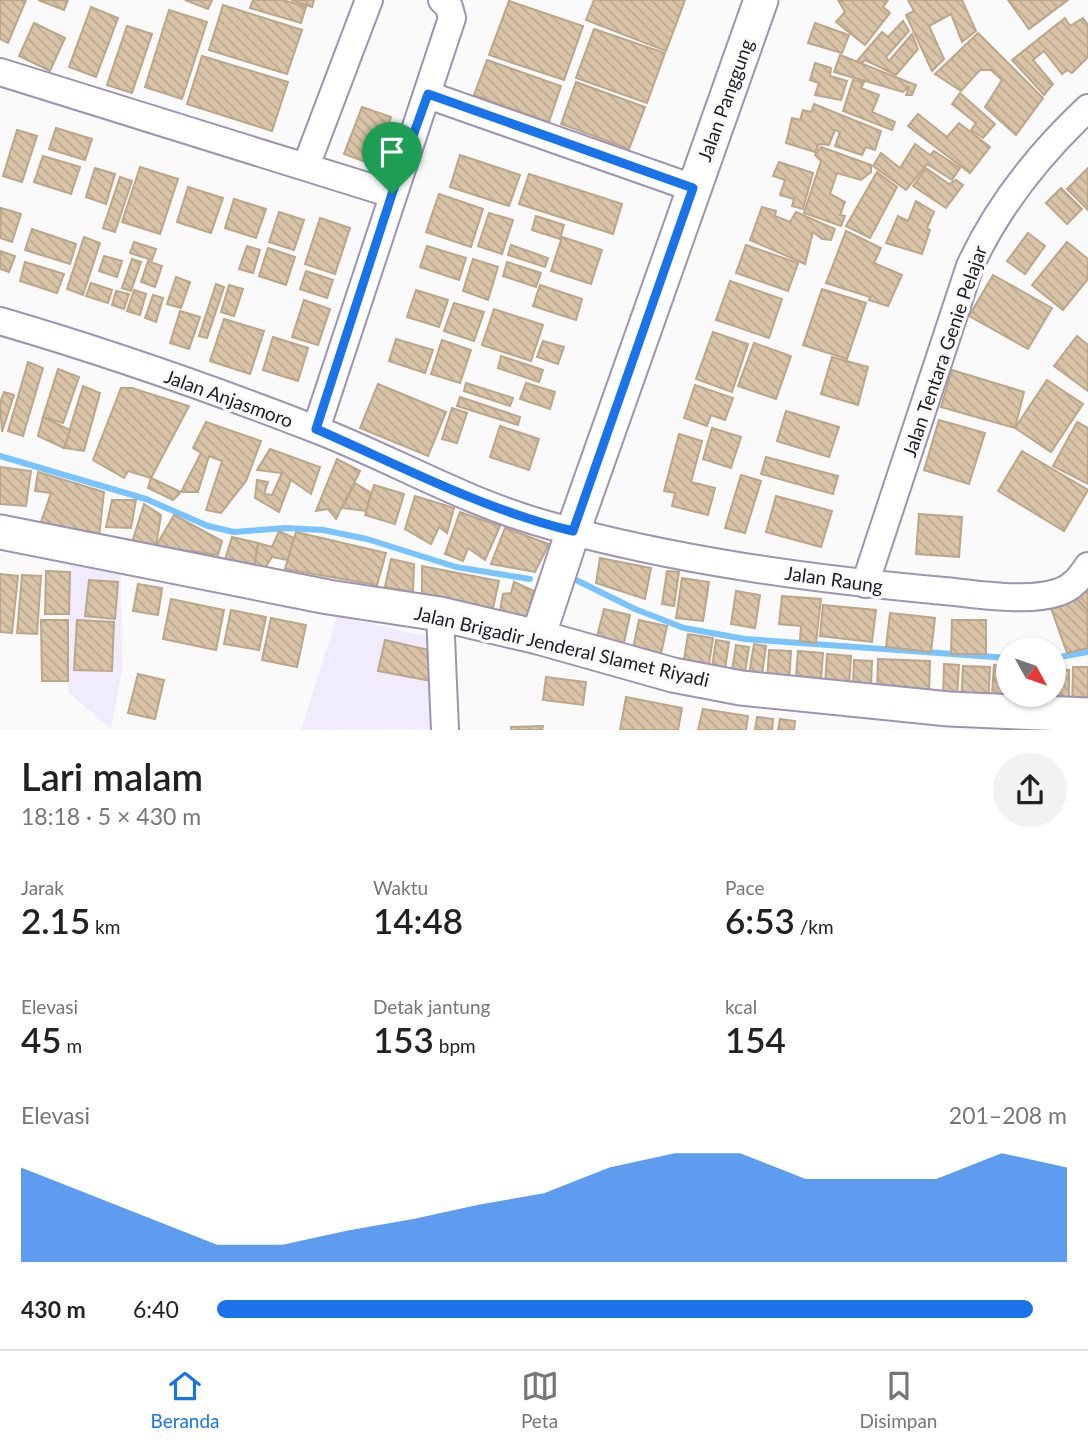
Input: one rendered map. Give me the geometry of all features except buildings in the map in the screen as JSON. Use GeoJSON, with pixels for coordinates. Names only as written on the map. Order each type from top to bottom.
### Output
{"type":"FeatureCollection","features":[{"type":"Feature","properties":{"kind":"main road","name":"Jalan Panggung"},"geometry":{"type":"LineString","coordinates":[[538,637],[761,0]]}},
{"type":"Feature","properties":{"kind":"main road","name":"Jalan Brigadir Jenderal Slamet Riyadi"},"geometry":{"type":"LineString","coordinates":[[0,532],[328,597],[440,614],[538,637],[673,675],[741,688],[949,709],[1088,715]]}},
{"type":"Feature","properties":{"kind":"street"},"geometry":{"type":"LineString","coordinates":[[306,166],[369,0]]}},
{"type":"Feature","properties":{"kind":"street"},"geometry":{"type":"LineString","coordinates":[[316,429],[452,18],[446,3]]}},
{"type":"Feature","properties":{"kind":"street"},"geometry":{"type":"LineString","coordinates":[[0,72],[392,194]]}},
{"type":"Feature","properties":{"kind":"street"},"geometry":{"type":"LineString","coordinates":[[428,94],[693,188]]}},
{"type":"Feature","properties":{"kind":"street","name":"Jalan Tentara Genie Pelajar"},"geometry":{"type":"LineString","coordinates":[[865,584],[970,266],[981,242],[1029,170],[1088,108]]}},
{"type":"Feature","properties":{"kind":"street","name":"Jalan Anjasmoro"},"geometry":{"type":"LineString","coordinates":[[0,321],[72,342],[316,429],[457,491],[546,525],[573,531]]}},
{"type":"Feature","properties":{"kind":"street","name":"Jalan Raung"},"geometry":{"type":"LineString","coordinates":[[573,531],[724,563],[865,584],[1038,597],[1070,587],[1088,566]]}},
{"type":"Feature","properties":{"kind":"street"},"geometry":{"type":"LineString","coordinates":[[440,614],[445,730]]}},
{"type":"Feature","properties":{"kind":"street"},"geometry":{"type":"LineString","coordinates":[[1086,730],[1088,715]]}},
{"type":"Feature","properties":{"kind":"shaded area"},"geometry":{"type":"Polygon","coordinates":[[[71,564],[121,571],[122,670],[111,729],[68,692],[71,564]]]}},
{"type":"Feature","properties":{"kind":"shaded area"},"geometry":{"type":"Polygon","coordinates":[[[337,616],[435,638],[442,729],[301,730],[337,616]]]}},
{"type":"Feature","properties":{"kind":"waterway"},"geometry":{"type":"LineString","coordinates":[[0,456],[146,499],[208,526],[234,532],[285,528],[323,530],[367,539],[456,567],[530,579]]}},
{"type":"Feature","properties":{"kind":"waterway"},"geometry":{"type":"LineString","coordinates":[[574,579],[635,609],[684,628],[745,639],[996,657]]}},
{"type":"Feature","properties":{"kind":"waterway"},"geometry":{"type":"LineString","coordinates":[[1066,656],[1088,652]]}},
{"type":"Feature","properties":{"kind":"route"},"geometry":{"type":"LineString","coordinates":[[428,94],[693,188],[573,531],[546,525],[457,491],[316,429],[392,194],[428,94]]}}]}
